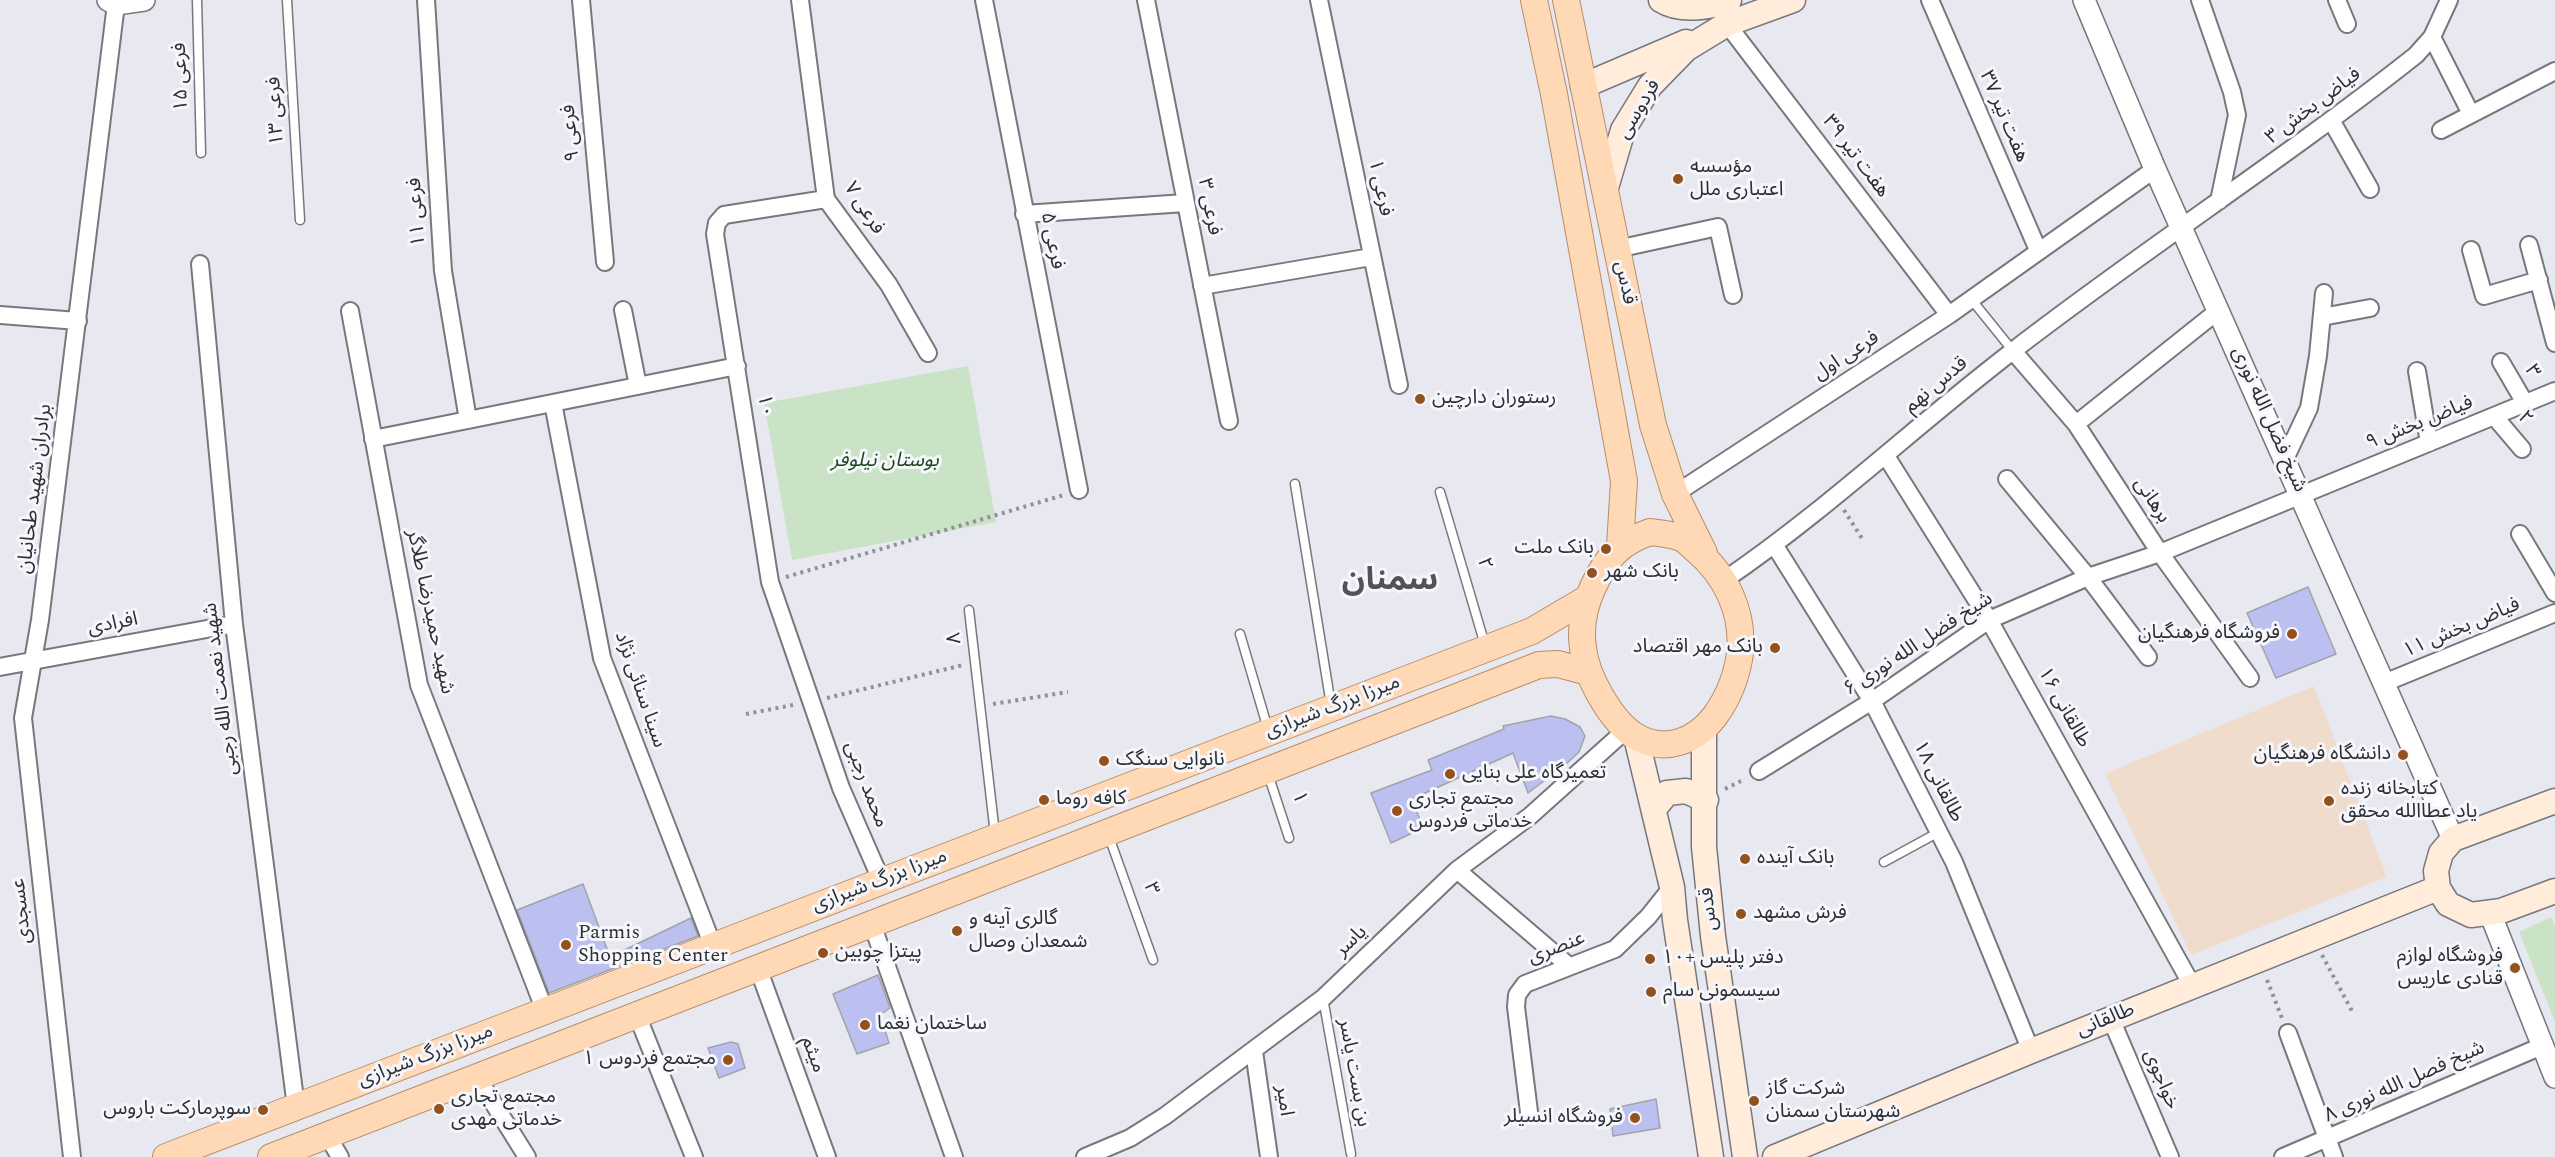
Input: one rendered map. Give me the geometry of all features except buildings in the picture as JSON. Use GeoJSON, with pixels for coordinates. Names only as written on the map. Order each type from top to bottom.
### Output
{"type":"FeatureCollection","features":[{"type":"Feature","properties":{"kind":"main road","name":"قدس"},"geometry":{"type":"LineString","coordinates":[[1534,0],[1554,94],[1624,481],[1620,546]]}},
{"type":"Feature","properties":{"kind":"main road","name":"قدس"},"geometry":{"type":"LineString","coordinates":[[1566,0],[1653,425],[1675,494],[1706,559]]}},
{"type":"Feature","properties":{"kind":"main road"},"geometry":{"type":"LineString","coordinates":[[1661,0],[1690,8],[1719,4],[1729,0]]}},
{"type":"Feature","properties":{"kind":"main road","name":"فردوسی"},"geometry":{"type":"LineString","coordinates":[[1583,86],[1727,24],[1793,0]]}},
{"type":"Feature","properties":{"kind":"main road","name":"فردوسی"},"geometry":{"type":"LineString","coordinates":[[1605,191],[1623,130],[1650,86],[1686,49],[1727,24]]}},
{"type":"Feature","properties":{"kind":"main road"},"geometry":{"type":"LineString","coordinates":[[1554,94],[1583,86]]}},
{"type":"Feature","properties":{"kind":"main road"},"geometry":{"type":"LineString","coordinates":[[1650,532],[1682,538],[1706,559],[1723,581],[1735,604],[1740,628],[1740,654],[1735,679],[1724,704],[1704,730],[1674,744],[1653,742],[1631,733],[1613,713],[1588,672],[1582,648],[1582,622],[1588,598],[1600,572],[1620,546],[1650,532]]}},
{"type":"Feature","properties":{"kind":"main road","name":"میرزا بزرگ شیرازی"},"geometry":{"type":"LineString","coordinates":[[166,1157],[1532,631],[1588,598]]}},
{"type":"Feature","properties":{"kind":"main road","name":"میرزا بزرگ شیرازی"},"geometry":{"type":"LineString","coordinates":[[271,1157],[333,1146],[477,1077],[1539,665],[1558,664],[1588,672]]}},
{"type":"Feature","properties":{"kind":"main road"},"geometry":{"type":"LineString","coordinates":[[1359,698],[1369,731]]}},
{"type":"Feature","properties":{"kind":"main road","name":"قدس"},"geometry":{"type":"LineString","coordinates":[[1704,730],[1706,800],[1704,847],[1711,914],[1745,1157]]}},
{"type":"Feature","properties":{"kind":"main road","name":"قدس"},"geometry":{"type":"LineString","coordinates":[[1631,733],[1654,809],[1672,887],[1711,1157]]}},
{"type":"Feature","properties":{"kind":"main road"},"geometry":{"type":"LineString","coordinates":[[1654,809],[1667,793],[1686,791],[1706,800]]}},
{"type":"Feature","properties":{"kind":"main road"},"geometry":{"type":"LineString","coordinates":[[2555,801],[2453,839],[2441,853],[2436,871],[2438,888],[2448,904],[2471,915],[2501,911],[2555,891]]}},
{"type":"Feature","properties":{"kind":"main road","name":"طالقانی"},"geometry":{"type":"LineString","coordinates":[[1775,1157],[2031,1051],[2438,888]]}},
{"type":"Feature","properties":{"kind":"street"},"geometry":{"type":"LineString","coordinates":[[113,1],[144,0]]}},
{"type":"Feature","properties":{"kind":"street","name":"فرعی ۱۱"},"geometry":{"type":"LineString","coordinates":[[426,0],[443,271],[468,420]]}},
{"type":"Feature","properties":{"kind":"street","name":"فرعی ۹"},"geometry":{"type":"LineString","coordinates":[[581,0],[605,262]]}},
{"type":"Feature","properties":{"kind":"street","name":"فرعی ۷"},"geometry":{"type":"LineString","coordinates":[[800,0],[826,199],[889,285],[928,353]]}},
{"type":"Feature","properties":{"kind":"street","name":"فرعی ۵"},"geometry":{"type":"LineString","coordinates":[[984,0],[1079,490]]}},
{"type":"Feature","properties":{"kind":"street","name":"فرعی ۳"},"geometry":{"type":"LineString","coordinates":[[1146,0],[1229,421]]}},
{"type":"Feature","properties":{"kind":"street","name":"فرعی ۱"},"geometry":{"type":"LineString","coordinates":[[1319,0],[1399,385]]}},
{"type":"Feature","properties":{"kind":"street","name":"هفت تیر ۳۷"},"geometry":{"type":"LineString","coordinates":[[1930,0],[2038,250]]}},
{"type":"Feature","properties":{"kind":"street","name":"شیخ فضل الله نوری"},"geometry":{"type":"LineString","coordinates":[[2084,0],[2155,169],[2220,309],[2453,839]]}},
{"type":"Feature","properties":{"kind":"street"},"geometry":{"type":"LineString","coordinates":[[2200,0],[2232,92],[2237,115],[2219,201]]}},
{"type":"Feature","properties":{"kind":"street"},"geometry":{"type":"LineString","coordinates":[[2337,0],[2347,24]]}},
{"type":"Feature","properties":{"kind":"street","name":"فیاض بخش ۳"},"geometry":{"type":"LineString","coordinates":[[2181,227],[2331,120],[2416,55],[2432,37],[2450,0]]}},
{"type":"Feature","properties":{"kind":"street","name":"برادران شهید طحانیان"},"geometry":{"type":"LineString","coordinates":[[33,661],[78,321],[113,1]]}},
{"type":"Feature","properties":{"kind":"street","name":"هفت تیر ۳۹"},"geometry":{"type":"LineString","coordinates":[[1727,24],[1949,315]]}},
{"type":"Feature","properties":{"kind":"street"},"geometry":{"type":"LineString","coordinates":[[2432,37],[2471,114]]}},
{"type":"Feature","properties":{"kind":"street"},"geometry":{"type":"LineString","coordinates":[[2441,130],[2555,71]]}},
{"type":"Feature","properties":{"kind":"street"},"geometry":{"type":"LineString","coordinates":[[2331,120],[2370,189]]}},
{"type":"Feature","properties":{"kind":"street","name":"فرعی اول"},"geometry":{"type":"LineString","coordinates":[[1675,494],[1949,315],[2155,169]]}},
{"type":"Feature","properties":{"kind":"street","name":"۱۰"},"geometry":{"type":"LineString","coordinates":[[812,702],[770,582],[715,234],[717,223],[724,215],[826,199]]}},
{"type":"Feature","properties":{"kind":"street"},"geometry":{"type":"LineString","coordinates":[[1024,214],[1185,203]]}},
{"type":"Feature","properties":{"kind":"street"},"geometry":{"type":"LineString","coordinates":[[1617,249],[1718,227],[1732,295]]}},
{"type":"Feature","properties":{"kind":"street","name":"قدس نهم"},"geometry":{"type":"LineString","coordinates":[[1723,581],[1775,546],[2013,351],[2181,227]]}},
{"type":"Feature","properties":{"kind":"street"},"geometry":{"type":"LineString","coordinates":[[2529,245],[2555,343]]}},
{"type":"Feature","properties":{"kind":"street"},"geometry":{"type":"LineString","coordinates":[[2471,250],[2484,296],[2539,280]]}},
{"type":"Feature","properties":{"kind":"street"},"geometry":{"type":"LineString","coordinates":[[1202,286],[1371,257]]}},
{"type":"Feature","properties":{"kind":"street","name":"شهید نعمت الله رجبی"},"geometry":{"type":"LineString","coordinates":[[200,264],[234,624],[296,1107]]}},
{"type":"Feature","properties":{"kind":"street"},"geometry":{"type":"LineString","coordinates":[[2285,459],[2308,408],[2318,356],[2324,293]]}},
{"type":"Feature","properties":{"kind":"street"},"geometry":{"type":"LineString","coordinates":[[2322,317],[2370,308]]}},
{"type":"Feature","properties":{"kind":"street"},"geometry":{"type":"LineString","coordinates":[[2076,424],[2220,309]]}},
{"type":"Feature","properties":{"kind":"street"},"geometry":{"type":"LineString","coordinates":[[623,310],[638,386]]}},
{"type":"Feature","properties":{"kind":"street","name":"شهید حمیدرضا طلاگر"},"geometry":{"type":"LineString","coordinates":[[350,311],[419,685],[546,1011]]}},
{"type":"Feature","properties":{"kind":"street"},"geometry":{"type":"LineString","coordinates":[[0,315],[78,321]]}},
{"type":"Feature","properties":{"kind":"street","name":"برهانی"},"geometry":{"type":"LineString","coordinates":[[2013,351],[2076,424],[2160,553],[2250,678]]}},
{"type":"Feature","properties":{"kind":"street","name":"۳"},"geometry":{"type":"LineString","coordinates":[[2501,362],[2525,403]]}},
{"type":"Feature","properties":{"kind":"street"},"geometry":{"type":"LineString","coordinates":[[373,439],[737,366]]}},
{"type":"Feature","properties":{"kind":"street"},"geometry":{"type":"LineString","coordinates":[[2417,371],[2429,443]]}},
{"type":"Feature","properties":{"kind":"street","name":"فیاض بخش ۹"},"geometry":{"type":"LineString","coordinates":[[2300,495],[2555,391]]}},
{"type":"Feature","properties":{"kind":"street","name":"سینا سنائی نژاد"},"geometry":{"type":"LineString","coordinates":[[553,403],[602,658],[713,946]]}},
{"type":"Feature","properties":{"kind":"street","name":"۲"},"geometry":{"type":"LineString","coordinates":[[2494,416],[2522,449]]}},
{"type":"Feature","properties":{"kind":"street","name":"طالقانی ۱۶"},"geometry":{"type":"LineString","coordinates":[[1886,456],[1989,620],[2193,987]]}},
{"type":"Feature","properties":{"kind":"street"},"geometry":{"type":"LineString","coordinates":[[2007,479],[2088,577],[2148,657]]}},
{"type":"Feature","properties":{"kind":"street","name":"شیخ فضل الله نوری ۶"},"geometry":{"type":"LineString","coordinates":[[1759,771],[1872,701],[1989,620],[2088,577],[2160,553],[2300,495]]}},
{"type":"Feature","properties":{"kind":"street"},"geometry":{"type":"LineString","coordinates":[[2520,534],[2555,593]]}},
{"type":"Feature","properties":{"kind":"street","name":"طالقانی ۱۸"},"geometry":{"type":"LineString","coordinates":[[1775,546],[1872,701],[1939,832],[1954,862],[2031,1051]]}},
{"type":"Feature","properties":{"kind":"street","name":"فیاض بخش ۱۱"},"geometry":{"type":"LineString","coordinates":[[2384,684],[2555,613]]}},
{"type":"Feature","properties":{"kind":"street","name":"افرادی"},"geometry":{"type":"LineString","coordinates":[[0,667],[234,624]]}},
{"type":"Feature","properties":{"kind":"street","name":"عسجدی"},"geometry":{"type":"LineString","coordinates":[[33,661],[23,718],[72,1157]]}},
{"type":"Feature","properties":{"kind":"street","name":"محمد رجبی"},"geometry":{"type":"LineString","coordinates":[[812,702],[841,788],[882,882]]}},
{"type":"Feature","properties":{"kind":"street","name":"یاسر"},"geometry":{"type":"LineString","coordinates":[[1085,1157],[1130,1138],[1254,1052],[1323,998],[1457,870],[1530,816],[1631,733]]}},
{"type":"Feature","properties":{"kind":"street"},"geometry":{"type":"LineString","coordinates":[[1457,870],[1569,966]]}},
{"type":"Feature","properties":{"kind":"street","name":"عنصری"},"geometry":{"type":"LineString","coordinates":[[1529,1112],[1516,1007],[1517,995],[1525,984],[1615,949],[1648,917],[1672,887]]}},
{"type":"Feature","properties":{"kind":"street"},"geometry":{"type":"LineString","coordinates":[[2490,913],[2555,1077]]}},
{"type":"Feature","properties":{"kind":"street"},"geometry":{"type":"LineString","coordinates":[[872,924],[954,1157]]}},
{"type":"Feature","properties":{"kind":"street","name":"میثم"},"geometry":{"type":"LineString","coordinates":[[758,968],[827,1157]]}},
{"type":"Feature","properties":{"kind":"street"},"geometry":{"type":"LineString","coordinates":[[638,1015],[694,1157]]}},
{"type":"Feature","properties":{"kind":"street","name":"خواجوی"},"geometry":{"type":"LineString","coordinates":[[2111,1019],[2170,1157]]}},
{"type":"Feature","properties":{"kind":"street"},"geometry":{"type":"LineString","coordinates":[[2288,1033],[2334,1157]]}},
{"type":"Feature","properties":{"kind":"street","name":"شیخ فصل الله نوری ۸"},"geometry":{"type":"LineString","coordinates":[[2283,1157],[2542,1046]]}},
{"type":"Feature","properties":{"kind":"street","name":"امیر"},"geometry":{"type":"LineString","coordinates":[[1254,1052],[1269,1157]]}},
{"type":"Feature","properties":{"kind":"street"},"geometry":{"type":"LineString","coordinates":[[477,1077],[527,1157]]}},
{"type":"Feature","properties":{"kind":"lane","name":"فرعی ۱۵"},"geometry":{"type":"LineString","coordinates":[[197,0],[201,153]]}},
{"type":"Feature","properties":{"kind":"lane","name":"فرعی ۱۳"},"geometry":{"type":"LineString","coordinates":[[287,0],[300,220]]}},
{"type":"Feature","properties":{"kind":"lane"},"geometry":{"type":"LineString","coordinates":[[1971,299],[2013,351]]}},
{"type":"Feature","properties":{"kind":"lane"},"geometry":{"type":"LineString","coordinates":[[1295,484],[1332,708]]}},
{"type":"Feature","properties":{"kind":"lane","name":"۲"},"geometry":{"type":"LineString","coordinates":[[1440,492],[1486,649]]}},
{"type":"Feature","properties":{"kind":"lane","name":"۸"},"geometry":{"type":"LineString","coordinates":[[969,610],[996,837]]}},
{"type":"Feature","properties":{"kind":"lane"},"geometry":{"type":"LineString","coordinates":[[1240,634],[1269,732]]}},
{"type":"Feature","properties":{"kind":"lane","name":"۱"},"geometry":{"type":"LineString","coordinates":[[1267,771],[1289,838]]}},
{"type":"Feature","properties":{"kind":"lane","name":"۳"},"geometry":{"type":"LineString","coordinates":[[1108,832],[1153,960]]}},
{"type":"Feature","properties":{"kind":"lane"},"geometry":{"type":"LineString","coordinates":[[1884,862],[1939,832]]}},
{"type":"Feature","properties":{"kind":"lane","name":"بن بست یاسر"},"geometry":{"type":"LineString","coordinates":[[1323,998],[1351,1154]]}},
{"type":"Feature","properties":{"kind":"path"},"geometry":{"type":"LineString","coordinates":[[770,582],[1079,490]]}},
{"type":"Feature","properties":{"kind":"path"},"geometry":{"type":"LineString","coordinates":[[1835,497],[1863,540]]}},
{"type":"Feature","properties":{"kind":"path"},"geometry":{"type":"LineString","coordinates":[[746,714],[812,702],[975,662]]}},
{"type":"Feature","properties":{"kind":"path"},"geometry":{"type":"LineString","coordinates":[[980,706],[1068,692]]}},
{"type":"Feature","properties":{"kind":"path"},"geometry":{"type":"LineString","coordinates":[[1706,800],[1759,771]]}},
{"type":"Feature","properties":{"kind":"path"},"geometry":{"type":"LineString","coordinates":[[2314,938],[2352,1011]]}},
{"type":"Feature","properties":{"kind":"path"},"geometry":{"type":"LineString","coordinates":[[2259,960],[2288,1033]]}},
{"type":"Feature","properties":{"kind":"shaded area"},"geometry":{"type":"Polygon","coordinates":[[[2314,686],[2387,877],[2191,955],[2105,774],[2314,686]]]}},
{"type":"Feature","properties":{"kind":"green space","name":"بوستان نیلوفر"},"geometry":{"type":"Polygon","coordinates":[[[968,366],[996,522],[792,560],[764,403],[968,366]]]}},
{"type":"Feature","properties":{"kind":"green space"},"geometry":{"type":"Polygon","coordinates":[[[2551,917],[2555,926],[2555,1022],[2519,932],[2551,917]]]}},
{"type":"Feature","properties":{"kind":"place","name":"مؤسسه اعتباری ملل"},"geometry":{"type":"Point","coordinates":[1678,179]}},
{"type":"Feature","properties":{"kind":"place","name":"رستوران دارچین"},"geometry":{"type":"Point","coordinates":[1420,399]}},
{"type":"Feature","properties":{"kind":"place","name":"بانک ملت"},"geometry":{"type":"Point","coordinates":[1606,549]}},
{"type":"Feature","properties":{"kind":"place","name":"بانک شهر"},"geometry":{"type":"Point","coordinates":[1592,573]}},
{"type":"Feature","properties":{"kind":"place","name":"فروشگاه فرهنگیان"},"geometry":{"type":"Point","coordinates":[2292,634]}},
{"type":"Feature","properties":{"kind":"place","name":"بانک مهر اقتصاد"},"geometry":{"type":"Point","coordinates":[1775,648]}},
{"type":"Feature","properties":{"kind":"place","name":"دانشگاه فرهنگیان"},"geometry":{"type":"Point","coordinates":[2403,755]}},
{"type":"Feature","properties":{"kind":"place","name":"نانوایی سنگک"},"geometry":{"type":"Point","coordinates":[1104,761]}},
{"type":"Feature","properties":{"kind":"place","name":"تعمیرگاه علی بنایی"},"geometry":{"type":"Point","coordinates":[1450,774]}},
{"type":"Feature","properties":{"kind":"place","name":"کافه روما"},"geometry":{"type":"Point","coordinates":[1044,800]}},
{"type":"Feature","properties":{"kind":"place","name":"کتابخانه زنده یاد عطاالله محقق"},"geometry":{"type":"Point","coordinates":[2329,801]}},
{"type":"Feature","properties":{"kind":"place","name":"مجتمع تجاری خدماتی فردوس"},"geometry":{"type":"Point","coordinates":[1397,811]}},
{"type":"Feature","properties":{"kind":"place","name":"بانک آینده"},"geometry":{"type":"Point","coordinates":[1745,859]}},
{"type":"Feature","properties":{"kind":"place","name":"فرش مشهد"},"geometry":{"type":"Point","coordinates":[1741,914]}},
{"type":"Feature","properties":{"kind":"place","name":"گالری آینه و شمعدان وصال"},"geometry":{"type":"Point","coordinates":[957,931]}},
{"type":"Feature","properties":{"kind":"place","name":"Parmis Shopping Center"},"geometry":{"type":"Point","coordinates":[566,945]}},
{"type":"Feature","properties":{"kind":"place","name":"پیتزا چوبین"},"geometry":{"type":"Point","coordinates":[823,953]}},
{"type":"Feature","properties":{"kind":"place","name":"دفتر پلیس +۱۰"},"geometry":{"type":"Point","coordinates":[1650,959]}},
{"type":"Feature","properties":{"kind":"place","name":"فروشگاه لوازم قنادی عاریس"},"geometry":{"type":"Point","coordinates":[2515,968]}},
{"type":"Feature","properties":{"kind":"place","name":"سیسمونی سام"},"geometry":{"type":"Point","coordinates":[1651,992]}},
{"type":"Feature","properties":{"kind":"place","name":"ساختمان نغما"},"geometry":{"type":"Point","coordinates":[865,1025]}},
{"type":"Feature","properties":{"kind":"place","name":"مجتمع فردوس ۱"},"geometry":{"type":"Point","coordinates":[728,1060]}},
{"type":"Feature","properties":{"kind":"place","name":"شرکت گاز شهرستان سمنان"},"geometry":{"type":"Point","coordinates":[1754,1101]}},
{"type":"Feature","properties":{"kind":"place","name":"مجتمع تجاری خدماتی مهدی"},"geometry":{"type":"Point","coordinates":[439,1109]}},
{"type":"Feature","properties":{"kind":"place","name":"سوپرمارکت باروس"},"geometry":{"type":"Point","coordinates":[263,1110]}},
{"type":"Feature","properties":{"kind":"place","name":"فروشگاه انسیلر"},"geometry":{"type":"Point","coordinates":[1635,1118]}},
{"type":"Feature","properties":{"kind":"district","name":"سمنان"},"geometry":{"type":"Point","coordinates":[1390,583]}}]}
